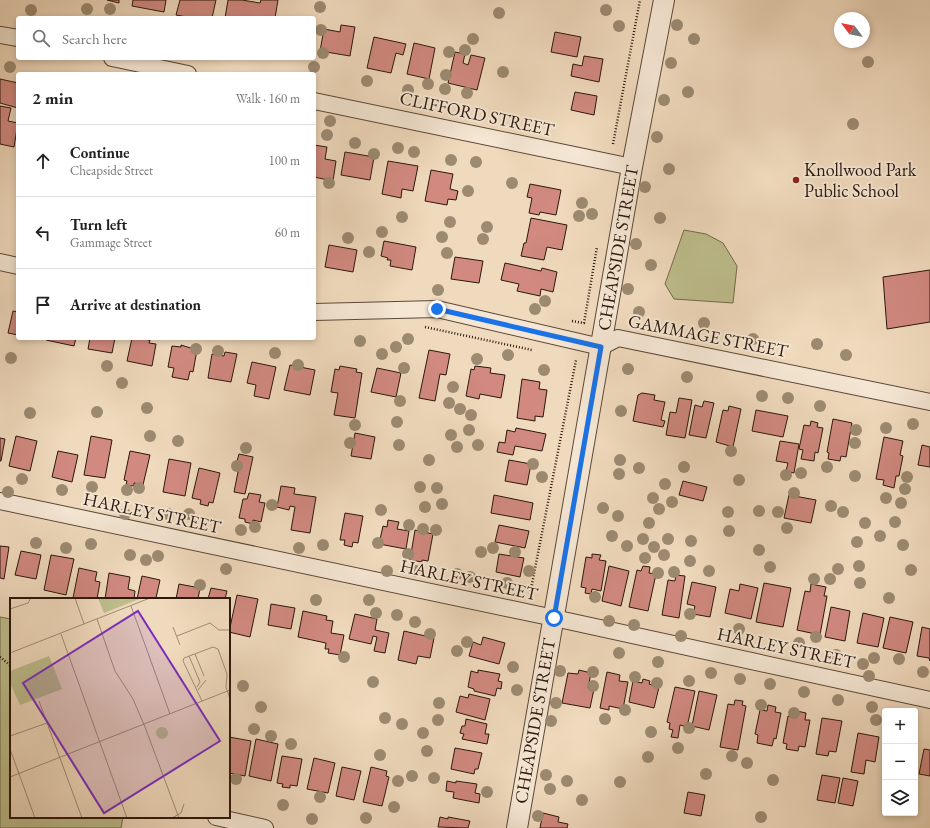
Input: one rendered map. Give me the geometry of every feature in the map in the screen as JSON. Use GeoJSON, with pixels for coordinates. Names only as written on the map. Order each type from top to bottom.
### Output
{"type":"FeatureCollection","features":[{"type":"Feature","properties":{"kind":"street","name":"CHEAPSIDE STREET"},"geometry":{"type":"LineString","coordinates":[[517,828],[632,167],[664,0]]}},
{"type":"Feature","properties":{"kind":"street"},"geometry":{"type":"LineString","coordinates":[[0,34],[16,38]]}},
{"type":"Feature","properties":{"kind":"street"},"geometry":{"type":"LineString","coordinates":[[122,60],[178,72]]}},
{"type":"Feature","properties":{"kind":"street","name":"CLIFFORD STREET"},"geometry":{"type":"LineString","coordinates":[[316,100],[632,167]]}},
{"type":"Feature","properties":{"kind":"street"},"geometry":{"type":"LineString","coordinates":[[0,262],[16,266]]}},
{"type":"Feature","properties":{"kind":"street"},"geometry":{"type":"LineString","coordinates":[[316,312],[437,309],[601,347]]}},
{"type":"Feature","properties":{"kind":"street","name":"GAMMAGE STREET"},"geometry":{"type":"LineString","coordinates":[[601,347],[618,338],[930,402]]}},
{"type":"Feature","properties":{"kind":"street","name":"HARLEY STREET"},"geometry":{"type":"LineString","coordinates":[[0,502],[554,618],[930,700]]}},
{"type":"Feature","properties":{"kind":"street"},"geometry":{"type":"LineString","coordinates":[[220,818],[265,828]]}},
{"type":"Feature","properties":{"kind":"path"},"geometry":{"type":"LineString","coordinates":[[613,144],[640,0]]}},
{"type":"Feature","properties":{"kind":"path"},"geometry":{"type":"LineString","coordinates":[[568,321],[584,323],[597,246]]}},
{"type":"Feature","properties":{"kind":"path"},"geometry":{"type":"LineString","coordinates":[[419,326],[539,352]]}},
{"type":"Feature","properties":{"kind":"path"},"geometry":{"type":"LineString","coordinates":[[530,594],[577,360],[569,358]]}},
{"type":"Feature","properties":{"kind":"path"},"geometry":{"type":"LineString","coordinates":[[0,657],[10,665]]}},
{"type":"Feature","properties":{"kind":"green space"},"geometry":{"type":"Polygon","coordinates":[[[684,230],[706,234],[723,243],[737,266],[733,303],[674,299],[665,284],[684,230]]]}},
{"type":"Feature","properties":{"kind":"green space"},"geometry":{"type":"Polygon","coordinates":[[[0,617],[10,619],[10,818],[123,818],[121,828],[0,828],[0,617]]]}},
{"type":"Feature","properties":{"kind":"building"},"geometry":{"type":"Polygon","coordinates":[[[107,0],[119,0],[119,3],[107,0]]]}},
{"type":"Feature","properties":{"kind":"building"},"geometry":{"type":"Polygon","coordinates":[[[133,0],[166,0],[164,12],[132,6],[133,0]]]}},
{"type":"Feature","properties":{"kind":"building"},"geometry":{"type":"Polygon","coordinates":[[[180,0],[216,0],[212,16],[176,15],[180,0]]]}},
{"type":"Feature","properties":{"kind":"building"},"geometry":{"type":"Polygon","coordinates":[[[228,0],[242,0],[260,3],[261,0],[278,0],[275,16],[225,16],[228,0]]]}},
{"type":"Feature","properties":{"kind":"building"},"geometry":{"type":"Polygon","coordinates":[[[341,25],[355,27],[350,56],[320,51],[324,29],[340,32],[341,25]]]}},
{"type":"Feature","properties":{"kind":"building"},"geometry":{"type":"Polygon","coordinates":[[[555,32],[581,37],[577,57],[551,52],[555,32]]]}},
{"type":"Feature","properties":{"kind":"building"},"geometry":{"type":"Polygon","coordinates":[[[374,37],[406,44],[403,55],[396,53],[391,73],[367,68],[374,37]]]}},
{"type":"Feature","properties":{"kind":"building"},"geometry":{"type":"Polygon","coordinates":[[[414,43],[435,48],[429,79],[407,74],[414,43]]]}},
{"type":"Feature","properties":{"kind":"building"},"geometry":{"type":"Polygon","coordinates":[[[455,52],[465,54],[463,63],[468,65],[471,55],[485,58],[477,90],[448,83],[455,52]]]}},
{"type":"Feature","properties":{"kind":"building"},"geometry":{"type":"Polygon","coordinates":[[[584,56],[603,59],[599,82],[571,76],[573,64],[582,66],[584,56]]]}},
{"type":"Feature","properties":{"kind":"building"},"geometry":{"type":"Polygon","coordinates":[[[0,79],[16,83],[16,107],[0,103],[0,79]]]}},
{"type":"Feature","properties":{"kind":"building"},"geometry":{"type":"Polygon","coordinates":[[[575,92],[597,96],[594,115],[571,110],[575,92]]]}},
{"type":"Feature","properties":{"kind":"building"},"geometry":{"type":"Polygon","coordinates":[[[0,106],[11,108],[8,121],[16,123],[16,135],[14,147],[0,144],[0,106]]]}},
{"type":"Feature","properties":{"kind":"building"},"geometry":{"type":"Polygon","coordinates":[[[316,145],[327,147],[325,159],[336,161],[333,181],[316,177],[316,145]]]}},
{"type":"Feature","properties":{"kind":"building"},"geometry":{"type":"Polygon","coordinates":[[[345,152],[374,157],[370,180],[341,175],[345,152]]]}},
{"type":"Feature","properties":{"kind":"building"},"geometry":{"type":"Polygon","coordinates":[[[388,161],[418,166],[413,191],[402,189],[401,198],[382,194],[388,161]]]}},
{"type":"Feature","properties":{"kind":"building"},"geometry":{"type":"Polygon","coordinates":[[[431,170],[453,174],[450,189],[458,191],[456,200],[448,199],[447,205],[425,201],[431,170]]]}},
{"type":"Feature","properties":{"kind":"building"},"geometry":{"type":"Polygon","coordinates":[[[530,184],[561,190],[556,215],[540,212],[539,215],[529,213],[532,198],[527,197],[530,184]]]}},
{"type":"Feature","properties":{"kind":"building"},"geometry":{"type":"Polygon","coordinates":[[[531,218],[567,225],[562,250],[547,247],[544,260],[521,256],[524,243],[526,243],[531,218]]]}},
{"type":"Feature","properties":{"kind":"building"},"geometry":{"type":"Polygon","coordinates":[[[384,241],[416,247],[412,270],[390,266],[391,260],[387,260],[388,258],[381,256],[384,241]]]}},
{"type":"Feature","properties":{"kind":"building"},"geometry":{"type":"Polygon","coordinates":[[[329,245],[357,250],[353,272],[325,267],[329,245]]]}},
{"type":"Feature","properties":{"kind":"building"},"geometry":{"type":"Polygon","coordinates":[[[455,257],[483,261],[479,283],[451,279],[455,257]]]}},
{"type":"Feature","properties":{"kind":"building"},"geometry":{"type":"Polygon","coordinates":[[[505,263],[541,271],[542,268],[557,272],[553,292],[541,289],[540,296],[517,291],[519,284],[501,280],[505,263]]]}},
{"type":"Feature","properties":{"kind":"building"},"geometry":{"type":"Polygon","coordinates":[[[930,270],[930,322],[887,329],[883,277],[930,270]]]}},
{"type":"Feature","properties":{"kind":"building"},"geometry":{"type":"Polygon","coordinates":[[[13,311],[16,312],[16,335],[8,333],[13,311]]]}},
{"type":"Feature","properties":{"kind":"building"},"geometry":{"type":"Polygon","coordinates":[[[46,340],[76,340],[74,346],[46,340]]]}},
{"type":"Feature","properties":{"kind":"building"},"geometry":{"type":"Polygon","coordinates":[[[90,340],[115,340],[112,353],[88,349],[90,340]]]}},
{"type":"Feature","properties":{"kind":"building"},"geometry":{"type":"Polygon","coordinates":[[[132,340],[150,340],[149,343],[156,344],[152,366],[127,361],[132,340]]]}},
{"type":"Feature","properties":{"kind":"building"},"geometry":{"type":"Polygon","coordinates":[[[181,345],[197,350],[193,372],[190,371],[188,380],[172,377],[174,368],[168,367],[172,346],[181,347],[181,345]]]}},
{"type":"Feature","properties":{"kind":"building"},"geometry":{"type":"Polygon","coordinates":[[[429,350],[450,354],[446,375],[440,374],[435,401],[419,398],[429,350]]]}},
{"type":"Feature","properties":{"kind":"building"},"geometry":{"type":"Polygon","coordinates":[[[225,352],[237,354],[231,382],[208,378],[212,354],[224,356],[225,352]]]}},
{"type":"Feature","properties":{"kind":"building"},"geometry":{"type":"Polygon","coordinates":[[[252,362],[276,367],[269,399],[254,396],[256,385],[247,383],[252,362]]]}},
{"type":"Feature","properties":{"kind":"building"},"geometry":{"type":"Polygon","coordinates":[[[290,365],[315,370],[310,395],[284,390],[290,365]]]}},
{"type":"Feature","properties":{"kind":"building"},"geometry":{"type":"Polygon","coordinates":[[[340,366],[357,369],[356,372],[362,373],[355,418],[334,415],[338,393],[331,392],[335,369],[339,370],[340,366]]]}},
{"type":"Feature","properties":{"kind":"building"},"geometry":{"type":"Polygon","coordinates":[[[475,366],[491,368],[490,373],[505,375],[501,398],[480,394],[479,399],[466,396],[471,369],[474,370],[475,366]]]}},
{"type":"Feature","properties":{"kind":"building"},"geometry":{"type":"Polygon","coordinates":[[[377,368],[401,373],[396,397],[371,392],[377,368]]]}},
{"type":"Feature","properties":{"kind":"building"},"geometry":{"type":"Polygon","coordinates":[[[522,379],[540,382],[539,389],[547,390],[543,417],[535,416],[535,421],[517,418],[522,379]]]}},
{"type":"Feature","properties":{"kind":"building"},"geometry":{"type":"Polygon","coordinates":[[[642,393],[655,395],[654,400],[665,402],[661,420],[665,421],[663,427],[633,421],[638,395],[642,393]]]}},
{"type":"Feature","properties":{"kind":"building"},"geometry":{"type":"Polygon","coordinates":[[[679,398],[692,400],[685,438],[666,435],[670,412],[676,413],[679,398]]]}},
{"type":"Feature","properties":{"kind":"building"},"geometry":{"type":"Polygon","coordinates":[[[704,401],[714,403],[706,438],[689,435],[695,405],[702,407],[704,401]]]}},
{"type":"Feature","properties":{"kind":"building"},"geometry":{"type":"Polygon","coordinates":[[[729,406],[741,409],[733,447],[716,442],[723,410],[728,411],[729,406]]]}},
{"type":"Feature","properties":{"kind":"building"},"geometry":{"type":"Polygon","coordinates":[[[756,410],[788,416],[783,437],[752,431],[756,410]]]}},
{"type":"Feature","properties":{"kind":"building"},"geometry":{"type":"Polygon","coordinates":[[[833,419],[852,423],[846,457],[841,456],[840,461],[828,459],[829,453],[827,452],[833,419]]]}},
{"type":"Feature","properties":{"kind":"building"},"geometry":{"type":"Polygon","coordinates":[[[811,421],[818,423],[817,427],[823,428],[818,453],[815,452],[814,461],[801,459],[803,450],[799,449],[804,425],[810,426],[811,421]]]}},
{"type":"Feature","properties":{"kind":"building"},"geometry":{"type":"Polygon","coordinates":[[[516,428],[546,434],[542,451],[515,446],[513,455],[497,452],[499,442],[505,443],[507,430],[515,432],[516,428]]]}},
{"type":"Feature","properties":{"kind":"building"},"geometry":{"type":"Polygon","coordinates":[[[355,433],[375,437],[371,459],[351,456],[355,433]]]}},
{"type":"Feature","properties":{"kind":"building"},"geometry":{"type":"Polygon","coordinates":[[[16,436],[37,441],[30,471],[9,466],[16,436]]]}},
{"type":"Feature","properties":{"kind":"building"},"geometry":{"type":"Polygon","coordinates":[[[91,436],[112,440],[105,478],[84,475],[91,436]]]}},
{"type":"Feature","properties":{"kind":"building"},"geometry":{"type":"Polygon","coordinates":[[[884,437],[903,441],[900,455],[903,456],[899,476],[896,476],[894,488],[883,485],[884,480],[876,479],[884,437]]]}},
{"type":"Feature","properties":{"kind":"building"},"geometry":{"type":"Polygon","coordinates":[[[0,438],[5,439],[1,461],[0,461],[0,438]]]}},
{"type":"Feature","properties":{"kind":"building"},"geometry":{"type":"Polygon","coordinates":[[[780,441],[799,444],[794,473],[786,471],[788,463],[776,461],[780,441]]]}},
{"type":"Feature","properties":{"kind":"building"},"geometry":{"type":"Polygon","coordinates":[[[922,445],[930,447],[930,467],[918,465],[922,445]]]}},
{"type":"Feature","properties":{"kind":"building"},"geometry":{"type":"Polygon","coordinates":[[[58,451],[78,455],[72,482],[52,477],[58,451]]]}},
{"type":"Feature","properties":{"kind":"building"},"geometry":{"type":"Polygon","coordinates":[[[130,451],[150,455],[143,485],[134,483],[134,486],[126,485],[127,481],[124,480],[130,451]]]}},
{"type":"Feature","properties":{"kind":"building"},"geometry":{"type":"Polygon","coordinates":[[[239,454],[253,457],[245,494],[234,492],[240,462],[237,461],[239,454]]]}},
{"type":"Feature","properties":{"kind":"building"},"geometry":{"type":"Polygon","coordinates":[[[169,459],[191,463],[185,496],[163,492],[169,459]]]}},
{"type":"Feature","properties":{"kind":"building"},"geometry":{"type":"Polygon","coordinates":[[[509,460],[531,464],[527,485],[505,481],[509,460]]]}},
{"type":"Feature","properties":{"kind":"building"},"geometry":{"type":"Polygon","coordinates":[[[199,468],[220,473],[213,503],[209,502],[208,506],[200,504],[201,500],[192,498],[199,468]]]}},
{"type":"Feature","properties":{"kind":"building"},"geometry":{"type":"Polygon","coordinates":[[[683,481],[707,487],[703,501],[679,495],[683,481]]]}},
{"type":"Feature","properties":{"kind":"building"},"geometry":{"type":"Polygon","coordinates":[[[281,486],[295,488],[294,494],[316,497],[310,533],[291,530],[295,507],[290,506],[289,510],[277,507],[281,486]]]}},
{"type":"Feature","properties":{"kind":"building"},"geometry":{"type":"Polygon","coordinates":[[[249,493],[261,495],[259,502],[265,503],[261,522],[253,520],[253,524],[245,522],[245,519],[239,518],[243,499],[247,499],[249,493]]]}},
{"type":"Feature","properties":{"kind":"building"},"geometry":{"type":"Polygon","coordinates":[[[494,495],[533,503],[530,520],[491,513],[494,495]]]}},
{"type":"Feature","properties":{"kind":"building"},"geometry":{"type":"Polygon","coordinates":[[[789,495],[816,500],[811,523],[784,518],[789,495]]]}},
{"type":"Feature","properties":{"kind":"building"},"geometry":{"type":"Polygon","coordinates":[[[345,513],[363,516],[358,543],[353,542],[352,547],[344,545],[345,540],[340,540],[345,513]]]}},
{"type":"Feature","properties":{"kind":"building"},"geometry":{"type":"Polygon","coordinates":[[[388,520],[399,522],[397,529],[409,531],[406,549],[379,544],[383,526],[387,527],[388,520]]]}},
{"type":"Feature","properties":{"kind":"building"},"geometry":{"type":"Polygon","coordinates":[[[499,525],[529,531],[525,548],[495,542],[499,525]]]}},
{"type":"Feature","properties":{"kind":"building"},"geometry":{"type":"Polygon","coordinates":[[[415,530],[433,534],[428,561],[422,560],[422,562],[410,560],[415,530]]]}},
{"type":"Feature","properties":{"kind":"building"},"geometry":{"type":"Polygon","coordinates":[[[0,546],[9,547],[4,579],[0,578],[0,546]]]}},
{"type":"Feature","properties":{"kind":"building"},"geometry":{"type":"Polygon","coordinates":[[[21,551],[41,555],[36,579],[15,575],[21,551]]]}},
{"type":"Feature","properties":{"kind":"building"},"geometry":{"type":"Polygon","coordinates":[[[499,554],[524,558],[520,577],[496,572],[499,554]]]}},
{"type":"Feature","properties":{"kind":"building"},"geometry":{"type":"Polygon","coordinates":[[[592,554],[601,555],[599,560],[606,561],[601,591],[592,589],[591,594],[585,593],[586,588],[581,587],[586,557],[592,558],[592,554]]]}},
{"type":"Feature","properties":{"kind":"building"},"geometry":{"type":"Polygon","coordinates":[[[51,555],[74,559],[66,595],[44,590],[51,555]]]}},
{"type":"Feature","properties":{"kind":"building"},"geometry":{"type":"Polygon","coordinates":[[[609,566],[629,571],[621,606],[602,601],[609,566]]]}},
{"type":"Feature","properties":{"kind":"building"},"geometry":{"type":"Polygon","coordinates":[[[643,566],[650,567],[649,573],[656,574],[648,611],[629,607],[637,570],[641,571],[643,566]]]}},
{"type":"Feature","properties":{"kind":"building"},"geometry":{"type":"Polygon","coordinates":[[[79,568],[97,572],[95,581],[100,582],[97,598],[73,598],[79,568]]]}},
{"type":"Feature","properties":{"kind":"building"},"geometry":{"type":"Polygon","coordinates":[[[109,573],[130,577],[128,589],[135,591],[134,598],[105,598],[109,573]]]}},
{"type":"Feature","properties":{"kind":"building"},"geometry":{"type":"Polygon","coordinates":[[[676,575],[685,576],[679,618],[662,615],[668,580],[675,581],[676,575]]]}},
{"type":"Feature","properties":{"kind":"building"},"geometry":{"type":"Polygon","coordinates":[[[142,576],[160,580],[156,598],[137,598],[142,576]]]}},
{"type":"Feature","properties":{"kind":"building"},"geometry":{"type":"Polygon","coordinates":[[[692,582],[716,587],[710,617],[693,614],[695,606],[687,604],[692,582]]]}},
{"type":"Feature","properties":{"kind":"building"},"geometry":{"type":"Polygon","coordinates":[[[764,583],[791,588],[783,627],[756,622],[764,583]]]}},
{"type":"Feature","properties":{"kind":"building"},"geometry":{"type":"Polygon","coordinates":[[[179,584],[200,588],[198,598],[176,598],[179,584]]]}},
{"type":"Feature","properties":{"kind":"building"},"geometry":{"type":"Polygon","coordinates":[[[740,584],[758,588],[751,619],[725,613],[730,589],[739,591],[740,584]]]}},
{"type":"Feature","properties":{"kind":"building"},"geometry":{"type":"Polygon","coordinates":[[[811,584],[826,587],[824,596],[827,596],[820,635],[797,630],[805,591],[810,592],[811,584]]]}},
{"type":"Feature","properties":{"kind":"building"},"geometry":{"type":"Polygon","coordinates":[[[211,588],[227,591],[225,598],[208,598],[211,588]]]}},
{"type":"Feature","properties":{"kind":"building"},"geometry":{"type":"Polygon","coordinates":[[[237,595],[258,599],[250,637],[230,632],[237,595]]]}},
{"type":"Feature","properties":{"kind":"building"},"geometry":{"type":"Polygon","coordinates":[[[271,604],[295,608],[291,629],[268,625],[271,604]]]}},
{"type":"Feature","properties":{"kind":"building"},"geometry":{"type":"Polygon","coordinates":[[[831,607],[850,611],[845,641],[825,637],[831,607]]]}},
{"type":"Feature","properties":{"kind":"building"},"geometry":{"type":"Polygon","coordinates":[[[303,611],[327,616],[326,620],[333,621],[331,633],[344,635],[340,655],[328,653],[329,649],[325,649],[326,643],[298,637],[303,611]]]}},
{"type":"Feature","properties":{"kind":"building"},"geometry":{"type":"Polygon","coordinates":[[[863,613],[884,618],[878,647],[857,643],[863,613]]]}},
{"type":"Feature","properties":{"kind":"building"},"geometry":{"type":"Polygon","coordinates":[[[355,614],[377,619],[375,630],[389,633],[385,653],[374,651],[377,637],[373,636],[371,644],[349,639],[355,614]]]}},
{"type":"Feature","properties":{"kind":"building"},"geometry":{"type":"Polygon","coordinates":[[[890,617],[913,622],[906,653],[883,648],[890,617]]]}},
{"type":"Feature","properties":{"kind":"building"},"geometry":{"type":"Polygon","coordinates":[[[922,627],[930,629],[930,661],[929,658],[917,656],[922,627]]]}},
{"type":"Feature","properties":{"kind":"building"},"geometry":{"type":"Polygon","coordinates":[[[404,631],[434,638],[430,658],[418,656],[416,664],[398,660],[404,631]]]}},
{"type":"Feature","properties":{"kind":"building"},"geometry":{"type":"Polygon","coordinates":[[[483,637],[505,643],[499,664],[469,656],[473,642],[481,645],[483,637]]]}},
{"type":"Feature","properties":{"kind":"building"},"geometry":{"type":"Polygon","coordinates":[[[478,670],[500,674],[498,681],[502,682],[501,689],[497,688],[495,696],[474,691],[474,689],[468,687],[471,671],[478,673],[478,670]]]}},
{"type":"Feature","properties":{"kind":"building"},"geometry":{"type":"Polygon","coordinates":[[[579,670],[591,673],[588,688],[594,689],[590,708],[562,703],[568,673],[578,674],[579,670]]]}},
{"type":"Feature","properties":{"kind":"building"},"geometry":{"type":"Polygon","coordinates":[[[607,672],[620,675],[619,681],[628,682],[623,709],[609,706],[609,710],[600,708],[607,672]]]}},
{"type":"Feature","properties":{"kind":"building"},"geometry":{"type":"Polygon","coordinates":[[[643,679],[650,681],[649,684],[659,687],[654,708],[629,702],[633,681],[642,683],[643,679]]]}},
{"type":"Feature","properties":{"kind":"building"},"geometry":{"type":"Polygon","coordinates":[[[675,687],[695,691],[687,727],[680,725],[678,738],[671,737],[673,730],[669,729],[670,723],[667,722],[675,687]]]}},
{"type":"Feature","properties":{"kind":"building"},"geometry":{"type":"Polygon","coordinates":[[[699,691],[717,695],[709,730],[692,726],[699,691]]]}},
{"type":"Feature","properties":{"kind":"building"},"geometry":{"type":"Polygon","coordinates":[[[469,694],[490,699],[485,720],[456,712],[460,696],[468,698],[469,694]]]}},
{"type":"Feature","properties":{"kind":"building"},"geometry":{"type":"Polygon","coordinates":[[[735,700],[743,701],[742,705],[746,706],[738,750],[720,747],[728,704],[734,705],[735,700]]]}},
{"type":"Feature","properties":{"kind":"building"},"geometry":{"type":"Polygon","coordinates":[[[768,705],[776,707],[775,712],[781,713],[776,739],[774,738],[772,746],[757,743],[758,735],[755,734],[760,710],[767,711],[768,705]]]}},
{"type":"Feature","properties":{"kind":"building"},"geometry":{"type":"Polygon","coordinates":[[[797,711],[806,713],[805,720],[810,720],[805,747],[799,746],[798,751],[786,749],[787,744],[783,743],[788,716],[796,717],[797,711]]]}},
{"type":"Feature","properties":{"kind":"building"},"geometry":{"type":"Polygon","coordinates":[[[822,718],[842,721],[836,752],[829,751],[828,756],[816,754],[822,718]]]}},
{"type":"Feature","properties":{"kind":"building"},"geometry":{"type":"Polygon","coordinates":[[[466,719],[487,724],[485,734],[489,734],[487,744],[462,739],[464,734],[460,733],[462,726],[465,726],[466,719]]]}},
{"type":"Feature","properties":{"kind":"building"},"geometry":{"type":"Polygon","coordinates":[[[858,733],[879,737],[875,762],[866,760],[864,774],[851,772],[858,733]]]}},
{"type":"Feature","properties":{"kind":"building"},"geometry":{"type":"Polygon","coordinates":[[[230,737],[251,741],[245,776],[230,773],[230,737]]]}},
{"type":"Feature","properties":{"kind":"building"},"geometry":{"type":"Polygon","coordinates":[[[256,739],[278,744],[271,781],[249,776],[256,739]]]}},
{"type":"Feature","properties":{"kind":"building"},"geometry":{"type":"Polygon","coordinates":[[[455,748],[482,753],[478,769],[475,769],[474,774],[451,769],[455,748]]]}},
{"type":"Feature","properties":{"kind":"building"},"geometry":{"type":"Polygon","coordinates":[[[924,749],[930,750],[930,776],[919,774],[924,749]]]}},
{"type":"Feature","properties":{"kind":"building"},"geometry":{"type":"Polygon","coordinates":[[[282,756],[302,759],[297,786],[290,785],[290,788],[282,787],[283,784],[277,783],[282,756]]]}},
{"type":"Feature","properties":{"kind":"building"},"geometry":{"type":"Polygon","coordinates":[[[314,758],[335,763],[328,793],[307,789],[314,758]]]}},
{"type":"Feature","properties":{"kind":"building"},"geometry":{"type":"Polygon","coordinates":[[[342,767],[361,771],[354,800],[336,796],[342,767]]]}},
{"type":"Feature","properties":{"kind":"building"},"geometry":{"type":"Polygon","coordinates":[[[371,767],[387,771],[386,776],[389,777],[382,806],[363,802],[371,767]]]}},
{"type":"Feature","properties":{"kind":"building"},"geometry":{"type":"Polygon","coordinates":[[[822,775],[840,778],[835,803],[817,800],[822,775]]]}},
{"type":"Feature","properties":{"kind":"building"},"geometry":{"type":"Polygon","coordinates":[[[843,778],[858,781],[853,806],[838,803],[843,778]]]}},
{"type":"Feature","properties":{"kind":"building"},"geometry":{"type":"Polygon","coordinates":[[[447,781],[477,784],[475,793],[480,794],[479,803],[453,798],[454,792],[446,791],[447,781]]]}},
{"type":"Feature","properties":{"kind":"building"},"geometry":{"type":"Polygon","coordinates":[[[688,792],[705,795],[701,816],[684,813],[688,792]]]}},
{"type":"Feature","properties":{"kind":"building"},"geometry":{"type":"Polygon","coordinates":[[[543,813],[559,817],[558,822],[568,824],[567,828],[540,828],[543,813]]]}},
{"type":"Feature","properties":{"kind":"building"},"geometry":{"type":"Polygon","coordinates":[[[440,817],[470,821],[468,828],[438,827],[440,817]]]}},
{"type":"Feature","properties":{"kind":"place","name":"Knollwood Park Public School"},"geometry":{"type":"Point","coordinates":[796,180]}},
{"type":"Feature","properties":{"kind":"route"},"geometry":{"type":"LineString","coordinates":[[437,309],[601,347],[554,618]]}}]}
